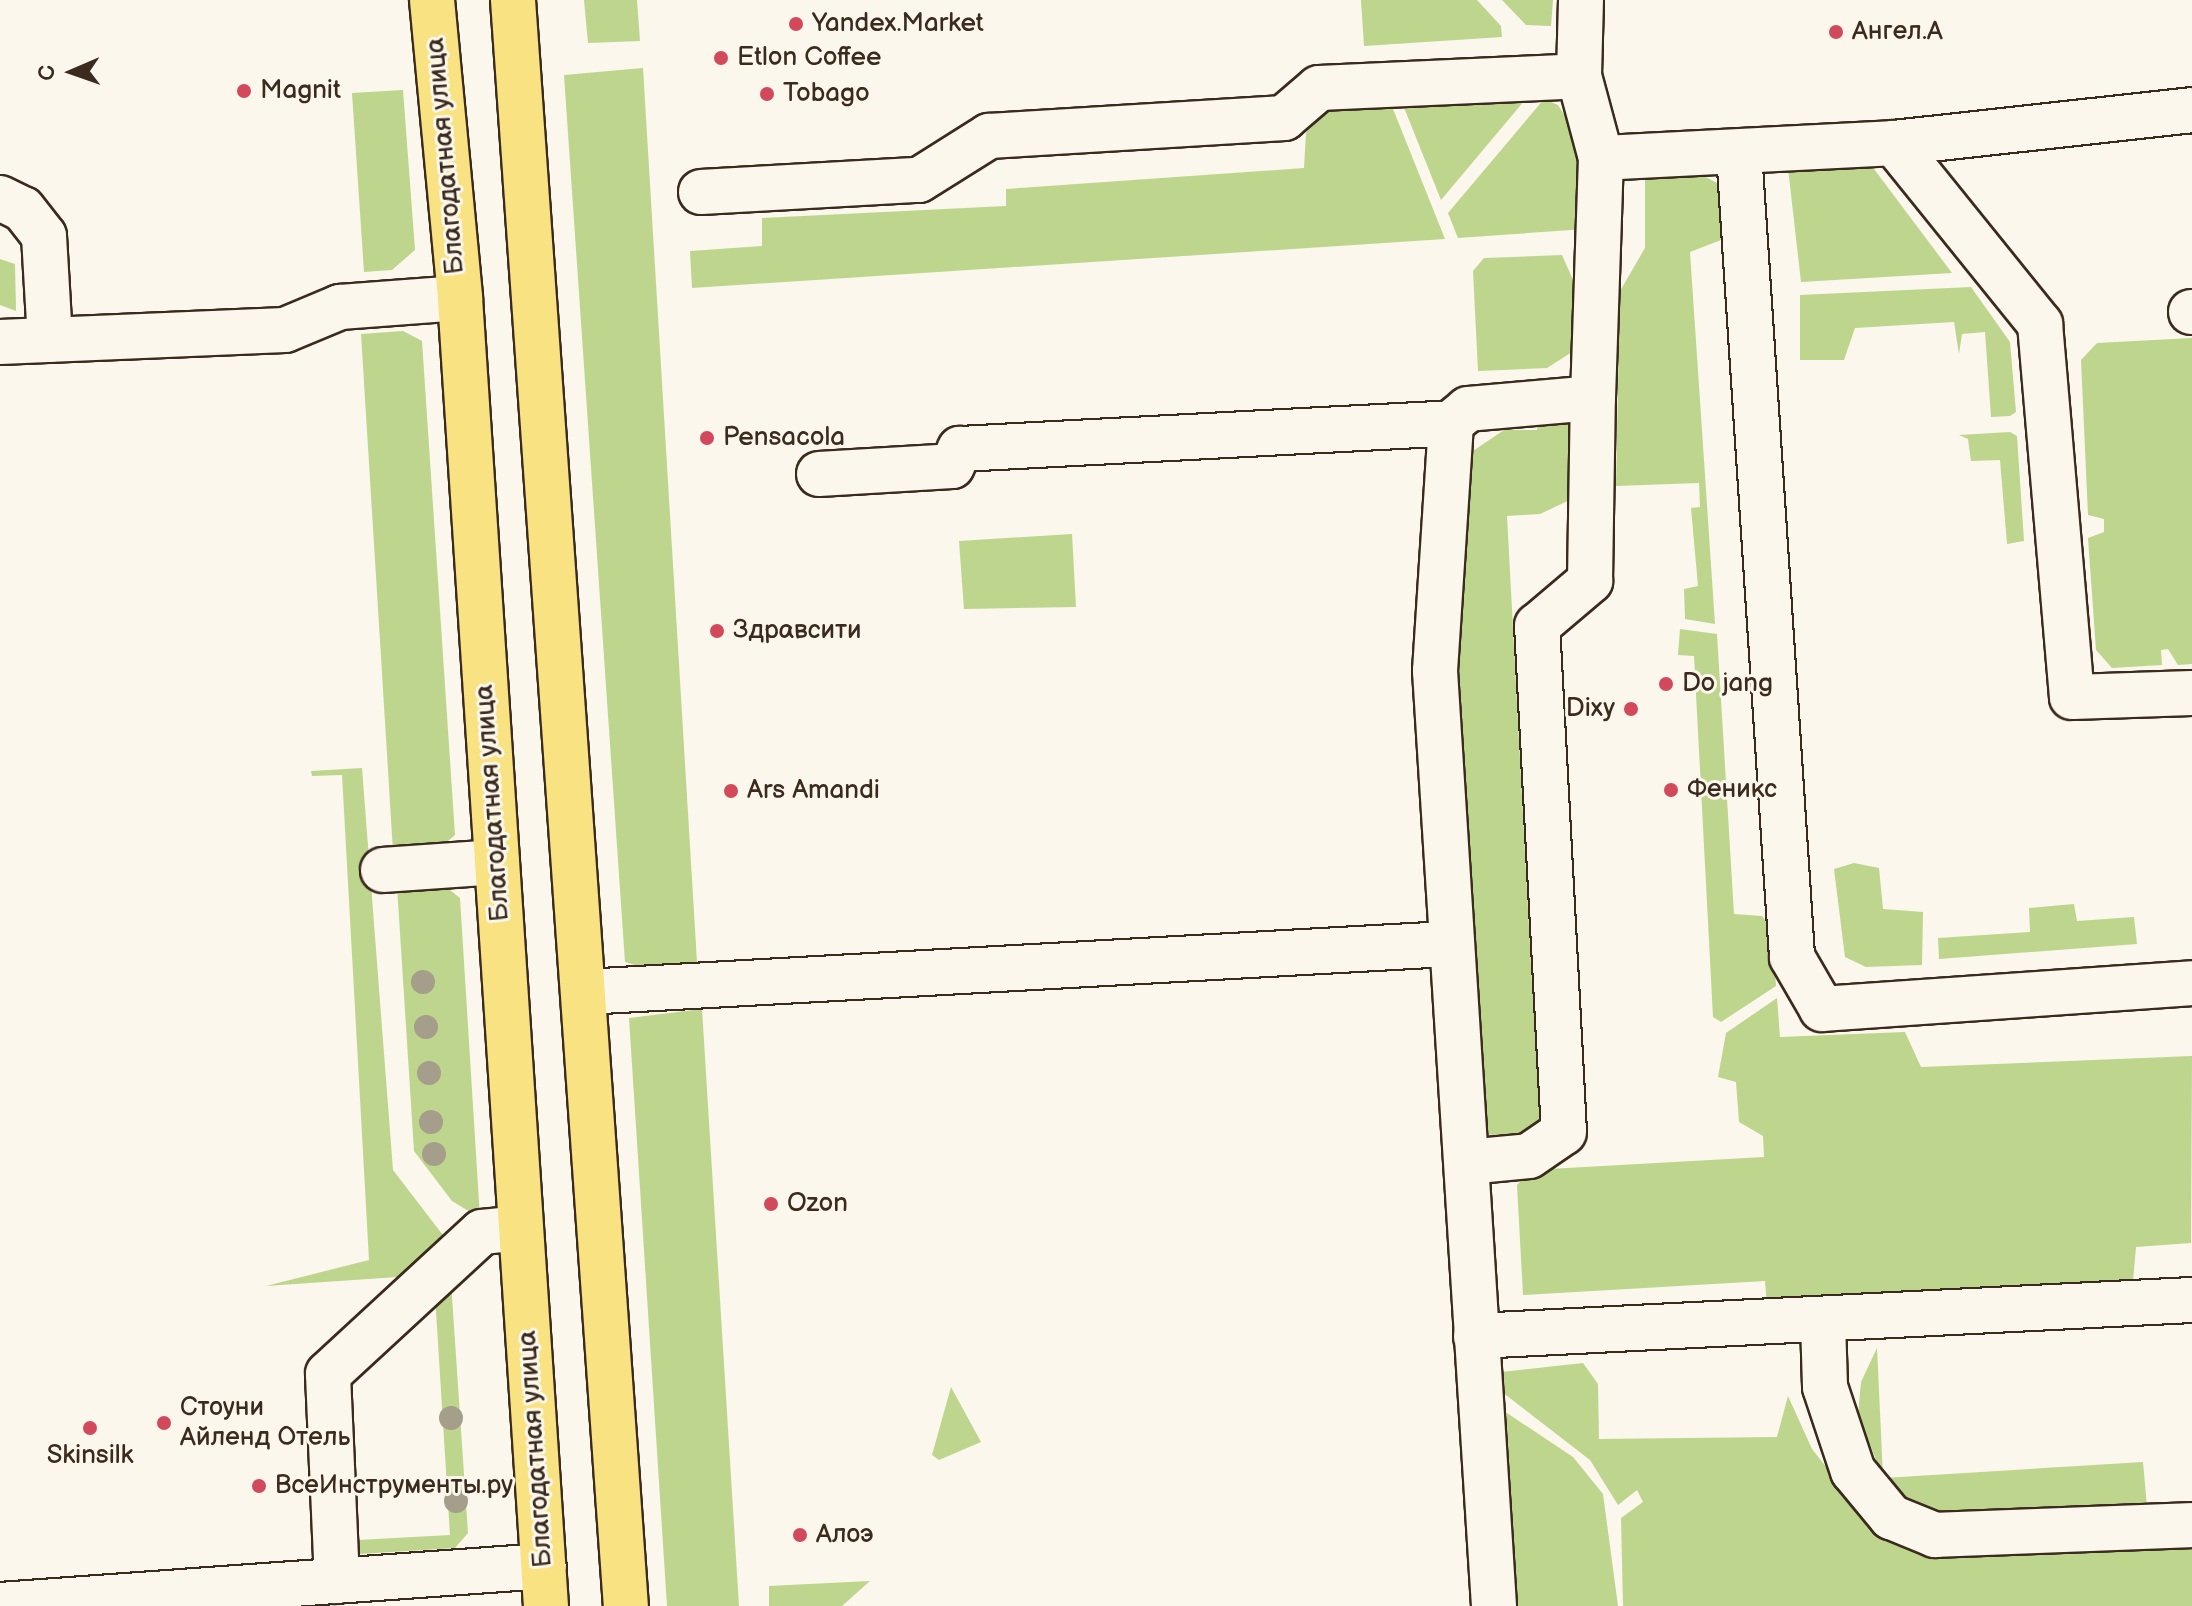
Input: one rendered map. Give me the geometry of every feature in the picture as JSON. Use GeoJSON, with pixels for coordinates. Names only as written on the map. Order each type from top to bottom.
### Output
{"type":"FeatureCollection","features":[{"type":"Feature","properties":{"kind":"main road","name":"Благодатная улица"},"geometry":{"type":"LineString","coordinates":[[432,0],[460,298],[545,1586]]}},
{"type":"Feature","properties":{"kind":"main road"},"geometry":{"type":"LineString","coordinates":[[513,0],[626,1606]]}},
{"type":"Feature","properties":{"kind":"lane"},"geometry":{"type":"LineString","coordinates":[[1467,1162],[1529,1156],[1564,1132],[1537,626],[1590,581],[1601,158],[1579,76],[1581,0]]}},
{"type":"Feature","properties":{"kind":"lane"},"geometry":{"type":"LineString","coordinates":[[701,192],[919,180],[989,136],[1284,118],[1319,88],[1579,76]]}},
{"type":"Feature","properties":{"kind":"lane"},"geometry":{"type":"LineString","coordinates":[[1601,158],[1894,143],[2029,129],[2061,119],[2192,110]]}},
{"type":"Feature","properties":{"kind":"lane"},"geometry":{"type":"LineString","coordinates":[[1894,143],[2040,324],[2072,697],[2192,693]]}},
{"type":"Feature","properties":{"kind":"lane"},"geometry":{"type":"LineString","coordinates":[[1739,152],[1792,957],[1822,1009],[2192,983]]}},
{"type":"Feature","properties":{"kind":"lane"},"geometry":{"type":"LineString","coordinates":[[0,198],[23,209],[44,236],[50,340]]}},
{"type":"Feature","properties":{"kind":"lane"},"geometry":{"type":"LineString","coordinates":[[0,342],[285,330],[340,307],[460,298]]}},
{"type":"Feature","properties":{"kind":"lane"},"geometry":{"type":"LineString","coordinates":[[819,474],[952,466],[960,449],[1451,423],[1468,409],[1593,398]]}},
{"type":"Feature","properties":{"kind":"lane"},"geometry":{"type":"LineString","coordinates":[[1451,423],[1435,671],[1449,944],[1467,1162],[1494,1606]]}},
{"type":"Feature","properties":{"kind":"lane"},"geometry":{"type":"LineString","coordinates":[[383,870],[497,862]]}},
{"type":"Feature","properties":{"kind":"lane"},"geometry":{"type":"LineString","coordinates":[[584,992],[1449,944]]}},
{"type":"Feature","properties":{"kind":"lane"},"geometry":{"type":"LineString","coordinates":[[337,1581],[328,1374],[482,1232],[520,1228]]}},
{"type":"Feature","properties":{"kind":"lane"},"geometry":{"type":"LineString","coordinates":[[1476,1336],[1823,1322],[2192,1300]]}},
{"type":"Feature","properties":{"kind":"lane"},"geometry":{"type":"LineString","coordinates":[[1823,1322],[1825,1387],[1853,1471],[1891,1517],[1935,1535],[2192,1525]]}},
{"type":"Feature","properties":{"kind":"lane"},"geometry":{"type":"LineString","coordinates":[[0,1605],[105,1602],[337,1581],[545,1586]]}},
{"type":"Feature","properties":{"kind":"green space"},"geometry":{"type":"Polygon","coordinates":[[[584,0],[637,0],[640,41],[588,43],[584,0]]]}},
{"type":"Feature","properties":{"kind":"green space"},"geometry":{"type":"Polygon","coordinates":[[[1361,0],[1477,0],[1501,26],[1502,37],[1364,46],[1361,0]]]}},
{"type":"Feature","properties":{"kind":"green space"},"geometry":{"type":"Polygon","coordinates":[[[1502,0],[1553,0],[1551,26],[1526,25],[1502,0]]]}},
{"type":"Feature","properties":{"kind":"green space"},"geometry":{"type":"Polygon","coordinates":[[[643,68],[697,962],[642,967],[625,962],[564,75],[643,68]]]}},
{"type":"Feature","properties":{"kind":"green space"},"geometry":{"type":"Polygon","coordinates":[[[403,90],[415,250],[392,270],[364,272],[352,93],[403,90]]]}},
{"type":"Feature","properties":{"kind":"green space"},"geometry":{"type":"Polygon","coordinates":[[[1530,94],[1441,200],[1401,100],[1530,94]]]}},
{"type":"Feature","properties":{"kind":"green space"},"geometry":{"type":"Polygon","coordinates":[[[1389,99],[1445,239],[692,288],[690,251],[762,246],[762,218],[1006,206],[1006,189],[1304,168],[1306,133],[1326,112],[1389,99]]]}},
{"type":"Feature","properties":{"kind":"green space"},"geometry":{"type":"Polygon","coordinates":[[[1544,99],[1558,105],[1576,133],[1585,229],[1458,238],[1448,213],[1544,99]]]}},
{"type":"Feature","properties":{"kind":"green space"},"geometry":{"type":"Polygon","coordinates":[[[1871,165],[1952,273],[1801,282],[1788,168],[1871,165]]]}},
{"type":"Feature","properties":{"kind":"green space"},"geometry":{"type":"Polygon","coordinates":[[[1694,171],[1719,184],[1726,238],[1690,252],[1715,624],[1685,619],[1684,589],[1698,586],[1691,508],[1700,507],[1699,483],[1616,486],[1620,291],[1645,248],[1645,174],[1694,171]]]}},
{"type":"Feature","properties":{"kind":"green space"},"geometry":{"type":"Polygon","coordinates":[[[1562,255],[1573,280],[1572,352],[1547,368],[1478,371],[1473,271],[1484,258],[1562,255]]]}},
{"type":"Feature","properties":{"kind":"green space"},"geometry":{"type":"Polygon","coordinates":[[[0,259],[15,264],[16,311],[0,305],[0,259]]]}},
{"type":"Feature","properties":{"kind":"green space"},"geometry":{"type":"Polygon","coordinates":[[[1971,287],[2010,342],[2016,412],[2010,416],[1991,417],[1985,332],[1962,334],[1959,354],[1954,322],[1855,328],[1844,360],[1800,360],[1800,295],[1971,287]]]}},
{"type":"Feature","properties":{"kind":"green space"},"geometry":{"type":"Polygon","coordinates":[[[403,331],[422,341],[455,835],[441,847],[393,851],[361,334],[403,331]]]}},
{"type":"Feature","properties":{"kind":"green space"},"geometry":{"type":"Polygon","coordinates":[[[2192,338],[2192,664],[2178,665],[2168,649],[2161,650],[2162,665],[2112,668],[2096,650],[2088,538],[2104,532],[2104,519],[2088,515],[2081,360],[2097,343],[2192,338]]]}},
{"type":"Feature","properties":{"kind":"green space"},"geometry":{"type":"Polygon","coordinates":[[[1538,422],[1574,422],[1572,499],[1540,514],[1507,516],[1532,983],[1546,987],[1551,1115],[1525,1138],[1485,1134],[1450,762],[1467,455],[1504,430],[1537,430],[1538,422]]]}},
{"type":"Feature","properties":{"kind":"green space"},"geometry":{"type":"Polygon","coordinates":[[[2010,432],[2017,436],[2024,541],[2007,544],[2000,460],[1971,461],[1968,439],[1959,435],[2010,432]]]}},
{"type":"Feature","properties":{"kind":"green space"},"geometry":{"type":"Polygon","coordinates":[[[1072,534],[1076,607],[964,609],[959,541],[1072,534]]]}},
{"type":"Feature","properties":{"kind":"green space"},"geometry":{"type":"Polygon","coordinates":[[[1680,629],[1717,634],[1734,914],[1762,916],[1772,930],[1776,986],[1721,1022],[1713,1017],[1694,656],[1678,655],[1680,629]]]}},
{"type":"Feature","properties":{"kind":"green space"},"geometry":{"type":"Polygon","coordinates":[[[362,768],[393,1170],[449,1243],[412,1276],[266,1286],[369,1260],[342,775],[312,776],[311,771],[362,768]]]}},
{"type":"Feature","properties":{"kind":"green space"},"geometry":{"type":"Polygon","coordinates":[[[1854,863],[1879,868],[1883,909],[1923,912],[1922,965],[1866,967],[1845,957],[1834,869],[1854,863]]]}},
{"type":"Feature","properties":{"kind":"green space"},"geometry":{"type":"Polygon","coordinates":[[[441,883],[460,898],[480,1218],[452,1201],[414,1151],[397,886],[441,883]]]}},
{"type":"Feature","properties":{"kind":"green space"},"geometry":{"type":"Polygon","coordinates":[[[2074,904],[2077,921],[2134,917],[2137,944],[1939,959],[1938,938],[2030,932],[2029,908],[2074,904]]]}},
{"type":"Feature","properties":{"kind":"green space"},"geometry":{"type":"Polygon","coordinates":[[[1777,998],[1780,1037],[1905,1032],[1921,1067],[2192,1056],[2191,1243],[2136,1247],[2133,1281],[1767,1306],[1765,1281],[1523,1295],[1517,1185],[1531,1170],[1764,1157],[1763,1136],[1739,1122],[1736,1082],[1718,1077],[1726,1033],[1777,998]]]}},
{"type":"Feature","properties":{"kind":"green space"},"geometry":{"type":"Polygon","coordinates":[[[702,1009],[739,1606],[667,1606],[629,1018],[702,1009]]]}},
{"type":"Feature","properties":{"kind":"green space"},"geometry":{"type":"Polygon","coordinates":[[[451,1282],[468,1533],[455,1548],[359,1554],[358,1540],[450,1535],[435,1295],[451,1282]]]}},
{"type":"Feature","properties":{"kind":"green space"},"geometry":{"type":"Polygon","coordinates":[[[1877,1348],[1883,1477],[1858,1415],[1861,1382],[1877,1348]]]}},
{"type":"Feature","properties":{"kind":"green space"},"geometry":{"type":"Polygon","coordinates":[[[1583,1363],[1598,1384],[1599,1439],[1777,1437],[1788,1396],[1812,1449],[1882,1538],[1935,1553],[2192,1545],[2192,1606],[1623,1606],[1621,1518],[1643,1502],[1637,1490],[1618,1505],[1590,1460],[1493,1385],[1493,1373],[1583,1363]]]}},
{"type":"Feature","properties":{"kind":"green space"},"geometry":{"type":"Polygon","coordinates":[[[951,1387],[981,1442],[939,1460],[932,1455],[951,1387]]]}},
{"type":"Feature","properties":{"kind":"green space"},"geometry":{"type":"Polygon","coordinates":[[[1492,1403],[1573,1457],[1603,1494],[1618,1606],[1506,1606],[1492,1403]]]}},
{"type":"Feature","properties":{"kind":"green space"},"geometry":{"type":"Polygon","coordinates":[[[2143,1462],[2147,1507],[1933,1519],[1906,1504],[1884,1478],[2143,1462]]]}},
{"type":"Feature","properties":{"kind":"green space"},"geometry":{"type":"Polygon","coordinates":[[[870,1581],[842,1606],[769,1606],[769,1586],[870,1581]]]}},
{"type":"Feature","properties":{"kind":"place","name":"Yandex.Market"},"geometry":{"type":"Point","coordinates":[796,24]}},
{"type":"Feature","properties":{"kind":"place","name":"Ангел.А"},"geometry":{"type":"Point","coordinates":[1836,32]}},
{"type":"Feature","properties":{"kind":"place","name":"Etlon Coffee"},"geometry":{"type":"Point","coordinates":[721,58]}},
{"type":"Feature","properties":{"kind":"place","name":"Magnit"},"geometry":{"type":"Point","coordinates":[244,91]}},
{"type":"Feature","properties":{"kind":"place","name":"Tobago"},"geometry":{"type":"Point","coordinates":[767,94]}},
{"type":"Feature","properties":{"kind":"place","name":"Pensacola"},"geometry":{"type":"Point","coordinates":[707,438]}},
{"type":"Feature","properties":{"kind":"place","name":"Здравсити"},"geometry":{"type":"Point","coordinates":[717,631]}},
{"type":"Feature","properties":{"kind":"place","name":"Do jang"},"geometry":{"type":"Point","coordinates":[1666,684]}},
{"type":"Feature","properties":{"kind":"place","name":"Dixy"},"geometry":{"type":"Point","coordinates":[1631,709]}},
{"type":"Feature","properties":{"kind":"place","name":"Феникс"},"geometry":{"type":"Point","coordinates":[1671,790]}},
{"type":"Feature","properties":{"kind":"place","name":"Ars Amandi"},"geometry":{"type":"Point","coordinates":[731,791]}},
{"type":"Feature","properties":{"kind":"place","name":"Ozon"},"geometry":{"type":"Point","coordinates":[771,1204]}},
{"type":"Feature","properties":{"kind":"place","name":"Стоуни Айленд Отель"},"geometry":{"type":"Point","coordinates":[164,1423]}},
{"type":"Feature","properties":{"kind":"place","name":"Skinsilk"},"geometry":{"type":"Point","coordinates":[90,1428]}},
{"type":"Feature","properties":{"kind":"place","name":"ВсеИнструменты.ру"},"geometry":{"type":"Point","coordinates":[259,1486]}},
{"type":"Feature","properties":{"kind":"place","name":"Алоэ"},"geometry":{"type":"Point","coordinates":[800,1535]}}]}
